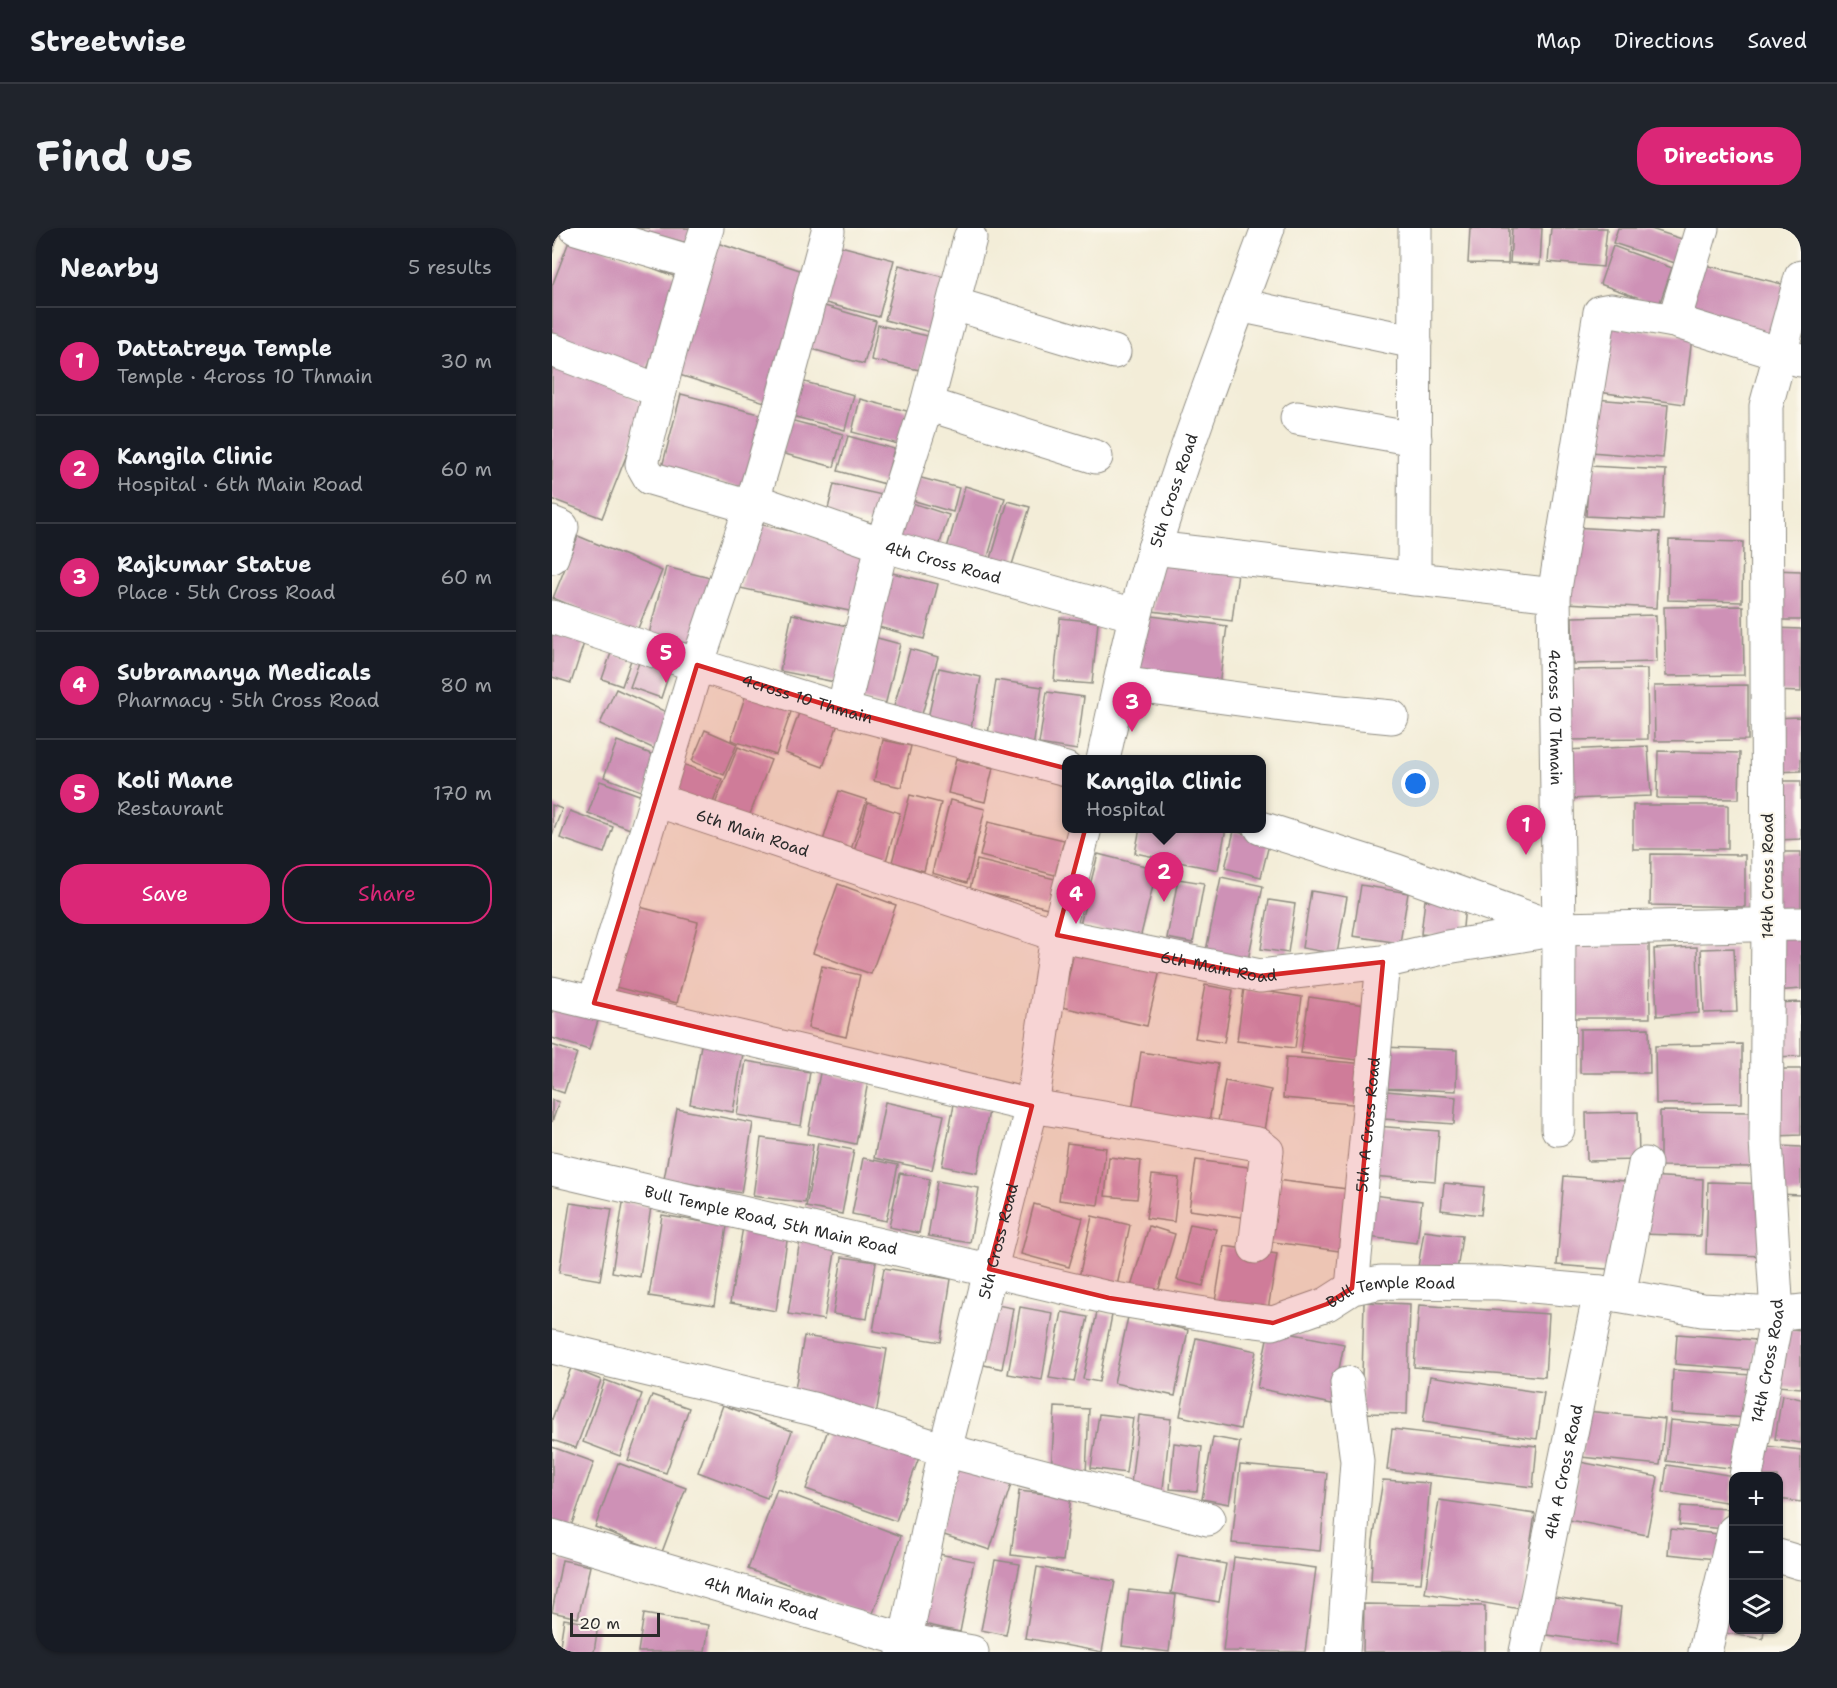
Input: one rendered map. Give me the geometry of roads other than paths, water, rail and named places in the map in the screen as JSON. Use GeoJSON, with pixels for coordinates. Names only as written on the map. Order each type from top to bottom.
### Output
{"type":"FeatureCollection","features":[{"type":"Feature","properties":{"kind":"street"},"geometry":{"type":"LineString","coordinates":[[576,228],[695,263]]}},
{"type":"Feature","properties":{"kind":"street","name":"4th Cross Road"},"geometry":{"type":"LineString","coordinates":[[707,228],[695,263],[642,464],[650,478],[751,503],[882,545],[1135,615]]}},
{"type":"Feature","properties":{"kind":"street","name":"5th Cross Road"},"geometry":{"type":"LineString","coordinates":[[1104,755],[1135,615],[1154,549],[1212,377],[1268,228]]}},
{"type":"Feature","properties":{"kind":"street"},"geometry":{"type":"LineString","coordinates":[[1414,579],[1416,228]]}},
{"type":"Feature","properties":{"kind":"street"},"geometry":{"type":"LineString","coordinates":[[1702,228],[1674,321],[1791,357]]}},
{"type":"Feature","properties":{"kind":"street"},"geometry":{"type":"LineString","coordinates":[[594,1004],[697,665],[751,503],[783,397],[828,231]]}},
{"type":"Feature","properties":{"kind":"street"},"geometry":{"type":"LineString","coordinates":[[843,710],[882,545],[927,404],[970,237]]}},
{"type":"Feature","properties":{"kind":"street","name":"14th Cross Road"},"geometry":{"type":"LineString","coordinates":[[1747,1472],[1789,1312],[1766,1142],[1768,924],[1766,406],[1791,357],[1801,277]]}},
{"type":"Feature","properties":{"kind":"street"},"geometry":{"type":"LineString","coordinates":[[954,304],[1114,352]]}},
{"type":"Feature","properties":{"kind":"street"},"geometry":{"type":"LineString","coordinates":[[1239,305],[1415,342]]}},
{"type":"Feature","properties":{"kind":"street","name":"4cross 10 Thmain"},"geometry":{"type":"LineString","coordinates":[[1558,1129],[1559,929],[1554,595],[1600,312],[1611,310],[1674,321]]}},
{"type":"Feature","properties":{"kind":"street"},"geometry":{"type":"LineString","coordinates":[[552,351],[660,391]]}},
{"type":"Feature","properties":{"kind":"street"},"geometry":{"type":"LineString","coordinates":[[927,404],[1096,457]]}},
{"type":"Feature","properties":{"kind":"street"},"geometry":{"type":"LineString","coordinates":[[1297,418],[1415,439]]}},
{"type":"Feature","properties":{"kind":"street"},"geometry":{"type":"LineString","coordinates":[[552,523],[562,527],[552,557]]}},
{"type":"Feature","properties":{"kind":"street"},"geometry":{"type":"LineString","coordinates":[[1154,549],[1554,595]]}},
{"type":"Feature","properties":{"kind":"street","name":"4cross 10 Thmain"},"geometry":{"type":"LineString","coordinates":[[552,617],[843,710],[1062,768]]}},
{"type":"Feature","properties":{"kind":"street"},"geometry":{"type":"LineString","coordinates":[[1120,683],[1320,710],[1392,717]]}},
{"type":"Feature","properties":{"kind":"street","name":"6th Main Road"},"geometry":{"type":"LineString","coordinates":[[656,800],[1057,936],[1260,976],[1383,962],[1447,947],[1559,929],[1801,924]]}},
{"type":"Feature","properties":{"kind":"street"},"geometry":{"type":"LineString","coordinates":[[1266,830],[1397,871],[1559,929]]}},
{"type":"Feature","properties":{"kind":"street","name":"5th Cross Road"},"geometry":{"type":"LineString","coordinates":[[904,1646],[945,1450],[1032,1106],[1057,936],[1084,833]]}},
{"type":"Feature","properties":{"kind":"street","name":"5th A Cross Road"},"geometry":{"type":"LineString","coordinates":[[1352,1288],[1383,962]]}},
{"type":"Feature","properties":{"kind":"street"},"geometry":{"type":"LineString","coordinates":[[552,994],[1032,1106],[1258,1144],[1267,1151],[1255,1247]]}},
{"type":"Feature","properties":{"kind":"street","name":"4th A Cross Road"},"geometry":{"type":"LineString","coordinates":[[1526,1652],[1610,1293],[1645,1164]]}},
{"type":"Feature","properties":{"kind":"street","name":"Bull Temple Road, 5th Main Road"},"geometry":{"type":"LineString","coordinates":[[552,1169],[989,1269]]}},
{"type":"Feature","properties":{"kind":"street","name":"Bull Temple Road"},"geometry":{"type":"LineString","coordinates":[[989,1269],[1109,1298],[1273,1323],[1327,1304],[1352,1288],[1381,1282],[1499,1283],[1610,1293],[1702,1310],[1789,1312]]}},
{"type":"Feature","properties":{"kind":"street"},"geometry":{"type":"LineString","coordinates":[[552,1347],[813,1409],[945,1450],[1208,1519]]}},
{"type":"Feature","properties":{"kind":"street"},"geometry":{"type":"LineString","coordinates":[[1343,1652],[1357,1461],[1347,1383]]}},
{"type":"Feature","properties":{"kind":"street","name":"4th Main Road"},"geometry":{"type":"LineString","coordinates":[[552,1536],[904,1646],[972,1652]]}},
{"type":"Feature","properties":{"kind":"street"},"geometry":{"type":"LineString","coordinates":[[1705,1652],[1729,1554]]}},
{"type":"Feature","properties":{"kind":"street"},"geometry":{"type":"LineString","coordinates":[[1783,1557],[1801,1563]]}},
{"type":"Feature","properties":{"kind":"place","name":"Koli Mane"},"geometry":{"type":"Point","coordinates":[666,683]}},
{"type":"Feature","properties":{"kind":"place","name":"Rajkumar Statue"},"geometry":{"type":"Point","coordinates":[1132,732]}},
{"type":"Feature","properties":{"kind":"place","name":"Dattatreya Temple"},"geometry":{"type":"Point","coordinates":[1526,855]}},
{"type":"Feature","properties":{"kind":"place","name":"Kangila Clinic"},"geometry":{"type":"Point","coordinates":[1164,902]}},
{"type":"Feature","properties":{"kind":"place","name":"Subramanya Medicals"},"geometry":{"type":"Point","coordinates":[1076,924]}}]}
